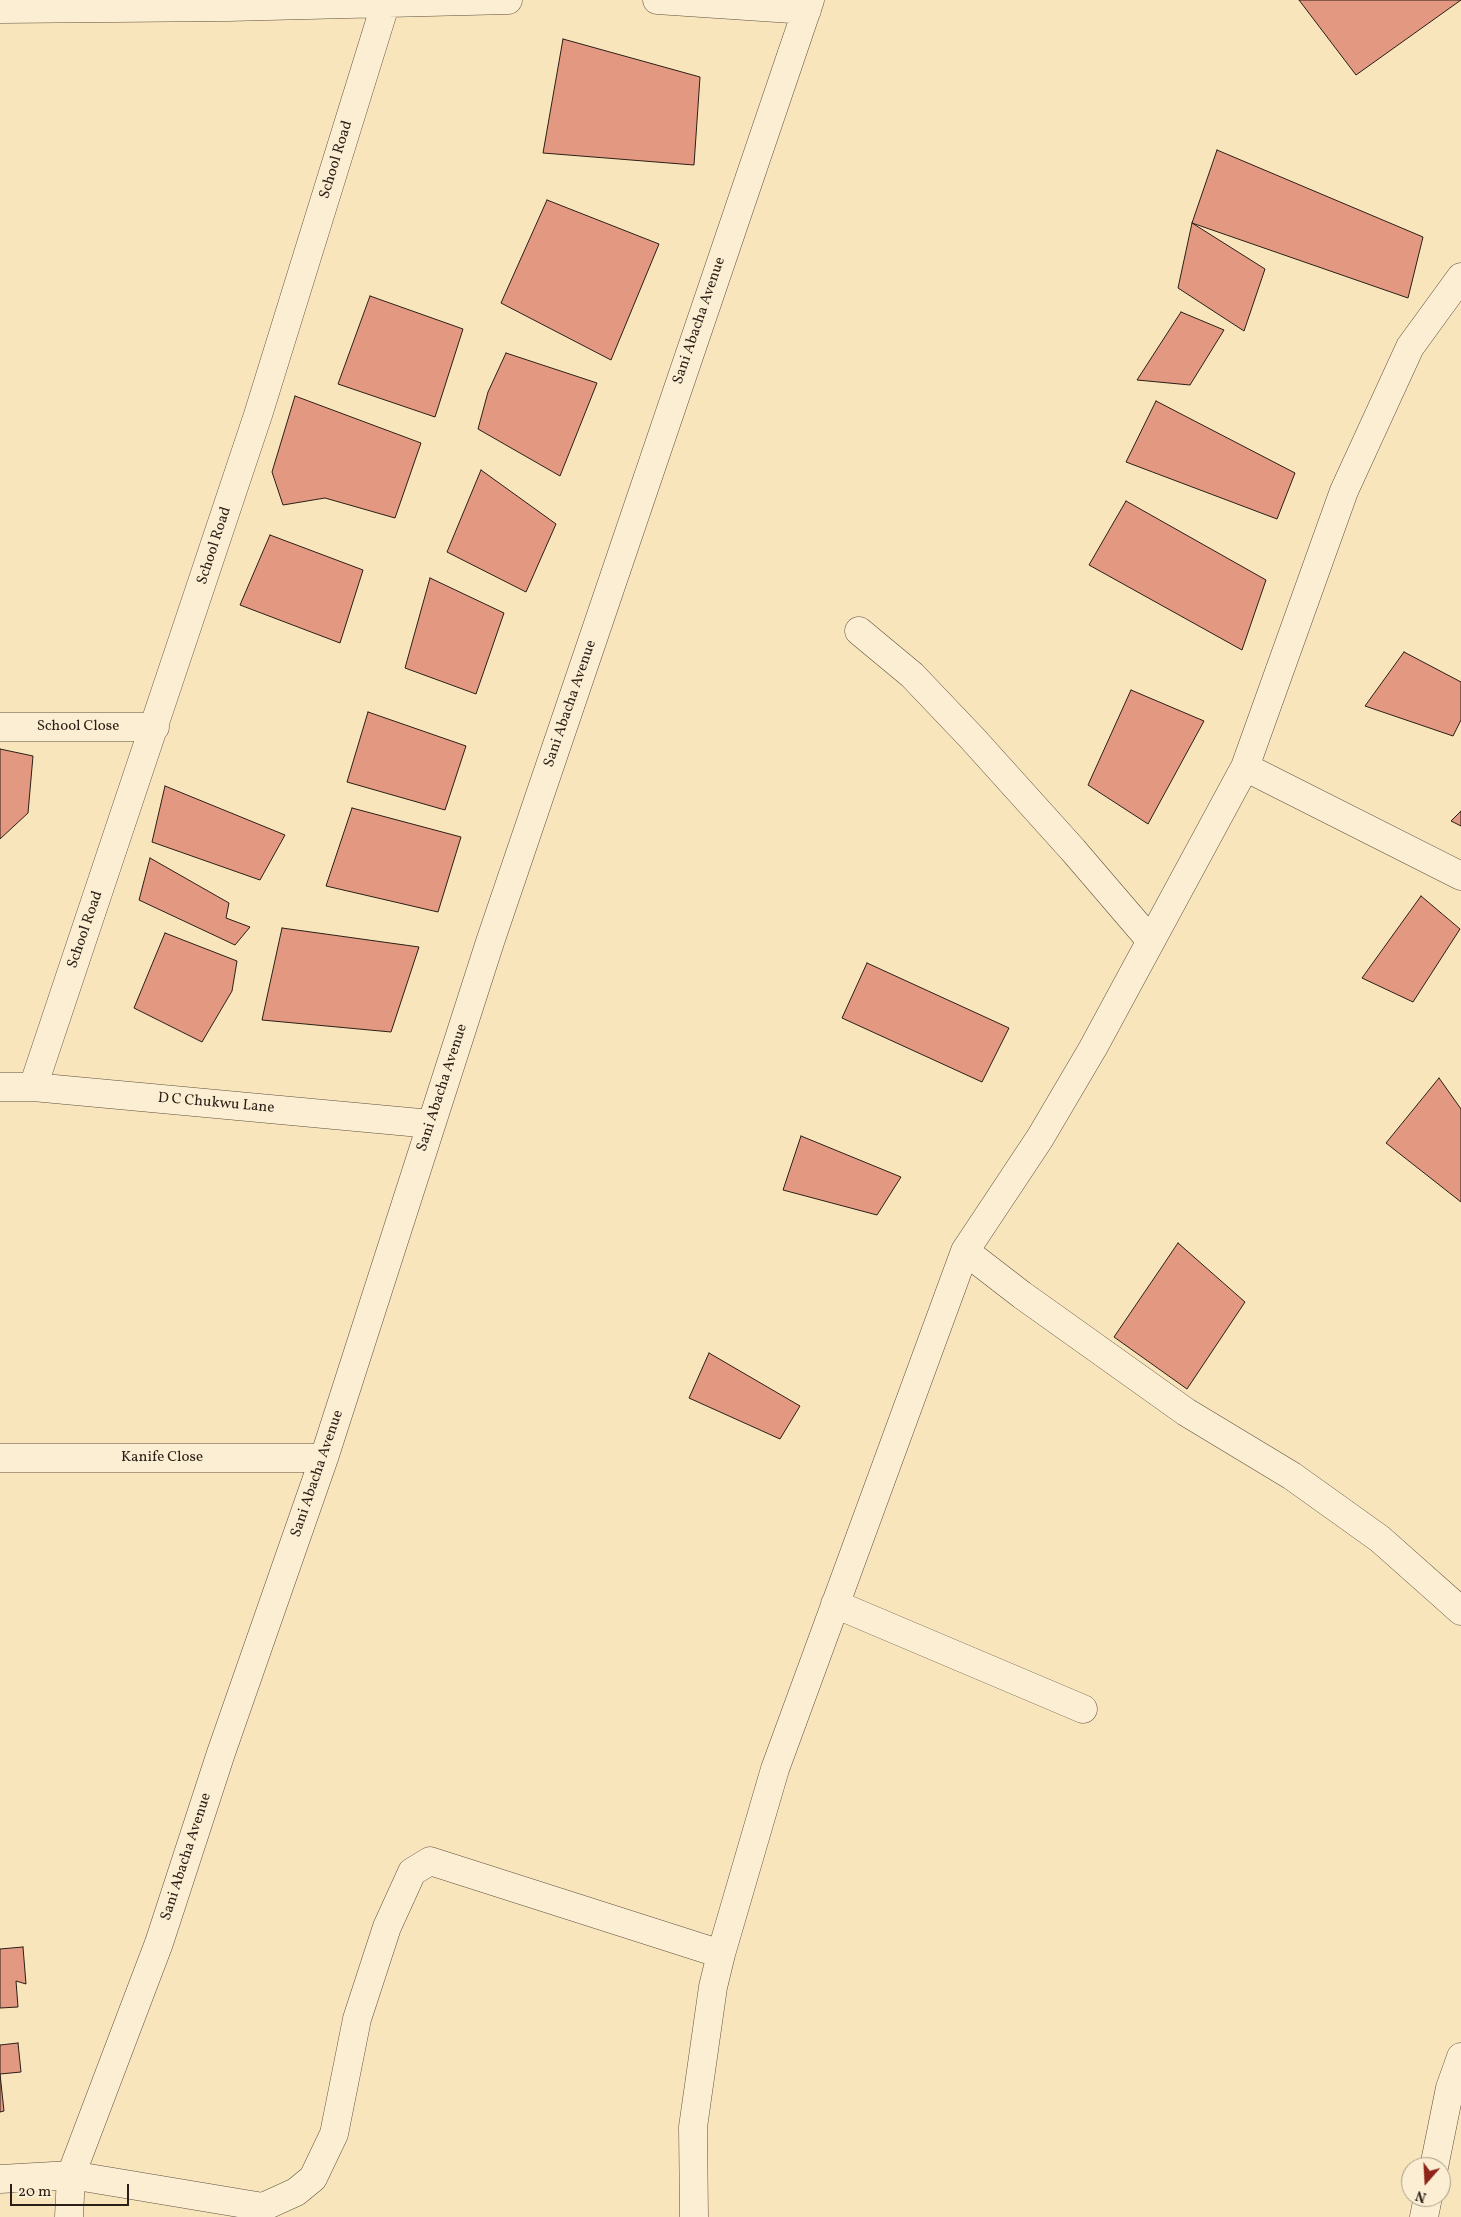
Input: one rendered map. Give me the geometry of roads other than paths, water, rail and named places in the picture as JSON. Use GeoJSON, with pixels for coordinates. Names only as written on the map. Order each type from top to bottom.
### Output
{"type":"FeatureCollection","features":[{"type":"Feature","properties":{"kind":"street"},"geometry":{"type":"LineString","coordinates":[[0,9],[228,7],[508,0]]}},
{"type":"Feature","properties":{"kind":"street"},"geometry":{"type":"LineString","coordinates":[[657,0],[808,5]]}},
{"type":"Feature","properties":{"kind":"street","name":"School Road"},"geometry":{"type":"LineString","coordinates":[[33,1087],[258,415],[386,2]]}},
{"type":"Feature","properties":{"kind":"street","name":"Sani Abacha Avenue"},"geometry":{"type":"LineString","coordinates":[[69,2217],[71,2175],[159,1943],[221,1752],[324,1458],[510,882],[808,5]]}},
{"type":"Feature","properties":{"kind":"street"},"geometry":{"type":"LineString","coordinates":[[694,2217],[693,2127],[713,1987],[721,1954],[775,1769],[965,1250],[1045,1130],[1093,1048],[1245,767],[1344,491],[1410,347],[1461,277]]}},
{"type":"Feature","properties":{"kind":"street"},"geometry":{"type":"LineString","coordinates":[[859,631],[912,674],[1073,850],[1151,941]]}},
{"type":"Feature","properties":{"kind":"street","name":"School Close"},"geometry":{"type":"LineString","coordinates":[[0,727],[155,727]]}},
{"type":"Feature","properties":{"kind":"street"},"geometry":{"type":"LineString","coordinates":[[1245,767],[1461,876]]}},
{"type":"Feature","properties":{"kind":"street","name":"D C Chukwu Lane"},"geometry":{"type":"LineString","coordinates":[[0,1087],[33,1087],[431,1124]]}},
{"type":"Feature","properties":{"kind":"street"},"geometry":{"type":"LineString","coordinates":[[965,1250],[1022,1295],[1186,1412],[1292,1476],[1372,1534],[1461,1611]]}},
{"type":"Feature","properties":{"kind":"street","name":"Kanife Close"},"geometry":{"type":"LineString","coordinates":[[0,1458],[324,1458]]}},
{"type":"Feature","properties":{"kind":"street"},"geometry":{"type":"LineString","coordinates":[[835,1604],[1082,1709]]}},
{"type":"Feature","properties":{"kind":"street"},"geometry":{"type":"LineString","coordinates":[[0,2179],[71,2175],[263,2207],[296,2192],[313,2178],[334,2134],[357,2019],[387,1928],[412,1872],[430,1861],[721,1954]]}},
{"type":"Feature","properties":{"kind":"street"},"geometry":{"type":"LineString","coordinates":[[1436,2157],[1450,2088],[1461,2057]]}}]}
